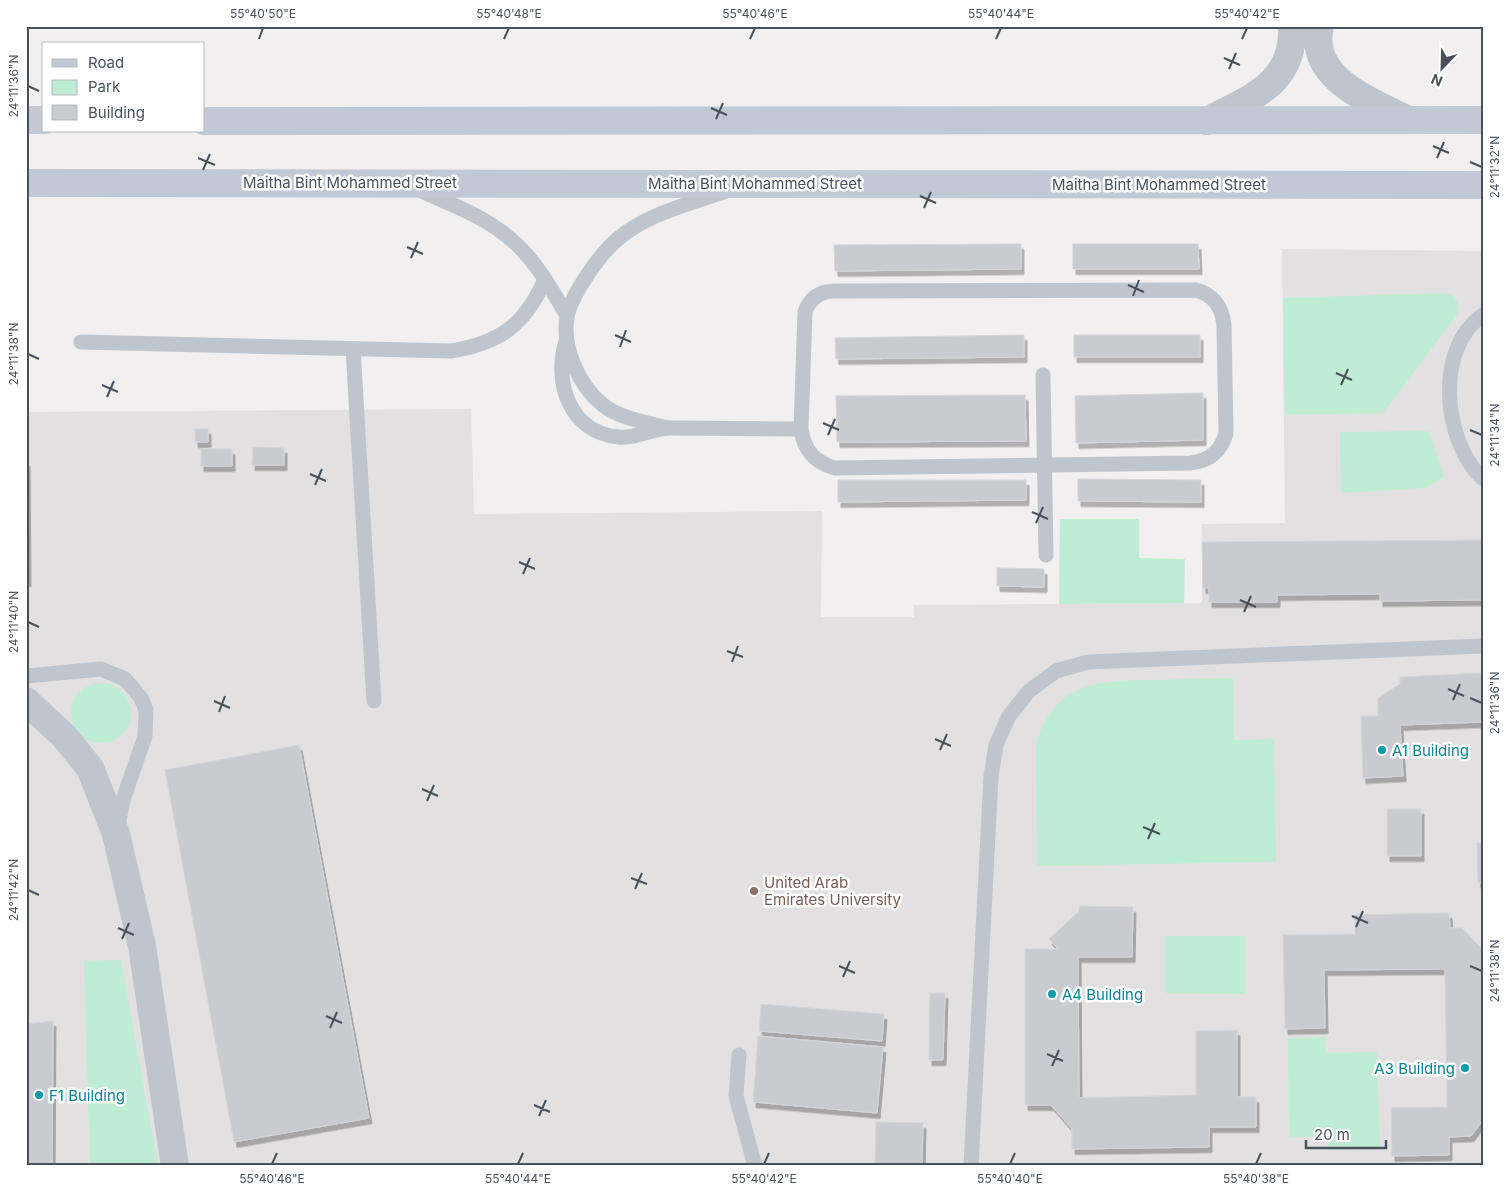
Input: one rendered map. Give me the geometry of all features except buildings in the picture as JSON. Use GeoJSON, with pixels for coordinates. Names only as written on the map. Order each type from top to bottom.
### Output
{"type":"FeatureCollection","features":[{"type":"Feature","properties":{"kind":"main road"},"geometry":{"type":"LineString","coordinates":[[26,120],[42,120]]}},
{"type":"Feature","properties":{"kind":"main road"},"geometry":{"type":"LineString","coordinates":[[205,121],[1483,120]]}},
{"type":"Feature","properties":{"kind":"main road","name":"Maitha Bint Mohammed Street"},"geometry":{"type":"LineString","coordinates":[[26,183],[402,182],[1483,185]]}},
{"type":"Feature","properties":{"kind":"street"},"geometry":{"type":"LineString","coordinates":[[1207,121],[1262,92],[1274,82],[1284,68],[1290,53],[1292,26]]}},
{"type":"Feature","properties":{"kind":"street"},"geometry":{"type":"LineString","coordinates":[[1320,26],[1320,51],[1328,69],[1341,84],[1408,120]]}},
{"type":"Feature","properties":{"kind":"street"},"geometry":{"type":"LineString","coordinates":[[26,701],[64,736],[90,768],[116,834],[142,946],[175,1166]]}},
{"type":"Feature","properties":{"kind":"lane"},"geometry":{"type":"LineString","coordinates":[[402,182],[482,218],[518,245],[546,279],[567,316],[568,337],[576,370],[585,385],[602,404],[621,415],[668,428]]}},
{"type":"Feature","properties":{"kind":"lane"},"geometry":{"type":"LineString","coordinates":[[567,316],[590,272],[602,254],[618,238],[656,216],[749,183]]}},
{"type":"Feature","properties":{"kind":"lane"},"geometry":{"type":"LineString","coordinates":[[81,342],[451,351],[476,347],[499,337],[519,322],[535,302],[546,279]]}},
{"type":"Feature","properties":{"kind":"lane"},"geometry":{"type":"LineString","coordinates":[[1186,289],[1206,293],[1213,298],[1223,315],[1227,416],[1224,441],[1214,455],[1199,462],[835,468],[815,459],[805,445],[801,429],[805,312],[812,299],[826,291],[1186,289]]}},
{"type":"Feature","properties":{"kind":"lane"},"geometry":{"type":"LineString","coordinates":[[1483,315],[1466,333],[1454,361],[1450,386],[1450,416],[1455,436],[1464,455],[1483,479]]}},
{"type":"Feature","properties":{"kind":"lane"},"geometry":{"type":"LineString","coordinates":[[568,337],[563,351],[561,378],[568,404],[588,426],[603,434],[619,437],[635,436],[668,428],[801,429]]}},
{"type":"Feature","properties":{"kind":"lane"},"geometry":{"type":"LineString","coordinates":[[353,349],[374,701]]}},
{"type":"Feature","properties":{"kind":"lane"},"geometry":{"type":"LineString","coordinates":[[1043,375],[1046,555]]}},
{"type":"Feature","properties":{"kind":"lane"},"geometry":{"type":"LineString","coordinates":[[971,1166],[991,776],[999,737],[1009,716],[1029,691],[1056,671],[1088,662],[1483,646]]}},
{"type":"Feature","properties":{"kind":"lane"},"geometry":{"type":"LineString","coordinates":[[26,676],[102,669],[125,679],[141,698],[146,710],[145,736],[125,792],[116,834]]}},
{"type":"Feature","properties":{"kind":"lane"},"geometry":{"type":"LineString","coordinates":[[739,1054],[736,1096],[755,1166]]}},
{"type":"Feature","properties":{"kind":"shaded area","name":"United Arab Emirates University"},"geometry":{"type":"Polygon","coordinates":[[[1282,249],[1483,251],[1483,1166],[26,1166],[26,412],[471,409],[474,514],[822,511],[821,617],[914,617],[914,605],[1202,603],[1202,524],[1285,523],[1282,249]]]}},
{"type":"Feature","properties":{"kind":"green space"},"geometry":{"type":"Polygon","coordinates":[[[1445,293],[1452,295],[1456,300],[1458,313],[1383,413],[1285,415],[1283,298],[1445,293]]]}},
{"type":"Feature","properties":{"kind":"green space"},"geometry":{"type":"Polygon","coordinates":[[[1429,431],[1444,477],[1426,488],[1341,493],[1340,432],[1429,431]]]}},
{"type":"Feature","properties":{"kind":"green space"},"geometry":{"type":"Polygon","coordinates":[[[1060,519],[1139,519],[1139,558],[1185,559],[1184,603],[1059,604],[1060,519]]]}},
{"type":"Feature","properties":{"kind":"green space"},"geometry":{"type":"Polygon","coordinates":[[[1233,678],[1234,740],[1274,739],[1276,862],[1037,866],[1036,744],[1044,723],[1054,708],[1066,697],[1080,689],[1095,684],[1131,680],[1233,678]]]}},
{"type":"Feature","properties":{"kind":"green space"},"geometry":{"type":"Polygon","coordinates":[[[101,683],[118,688],[126,696],[131,713],[126,730],[118,738],[101,743],[84,738],[76,730],[71,713],[76,696],[84,688],[101,683]]]}},
{"type":"Feature","properties":{"kind":"green space"},"geometry":{"type":"Polygon","coordinates":[[[1165,936],[1245,936],[1245,994],[1165,993],[1165,936]]]}},
{"type":"Feature","properties":{"kind":"green space"},"geometry":{"type":"Polygon","coordinates":[[[121,960],[158,1166],[90,1166],[84,961],[121,960]]]}},
{"type":"Feature","properties":{"kind":"green space"},"geometry":{"type":"Polygon","coordinates":[[[1325,1037],[1326,1053],[1377,1052],[1380,1149],[1329,1150],[1328,1136],[1289,1137],[1288,1038],[1325,1037]]]}},
{"type":"Feature","properties":{"kind":"place","name":"A1 Building"},"geometry":{"type":"Point","coordinates":[1382,750]}},
{"type":"Feature","properties":{"kind":"place","name":"United Arab Emirates University"},"geometry":{"type":"Point","coordinates":[754,891]}},
{"type":"Feature","properties":{"kind":"place","name":"A4 Building"},"geometry":{"type":"Point","coordinates":[1052,994]}},
{"type":"Feature","properties":{"kind":"place","name":"A3 Building"},"geometry":{"type":"Point","coordinates":[1465,1068]}},
{"type":"Feature","properties":{"kind":"place","name":"F1 Building"},"geometry":{"type":"Point","coordinates":[39,1095]}}]}
